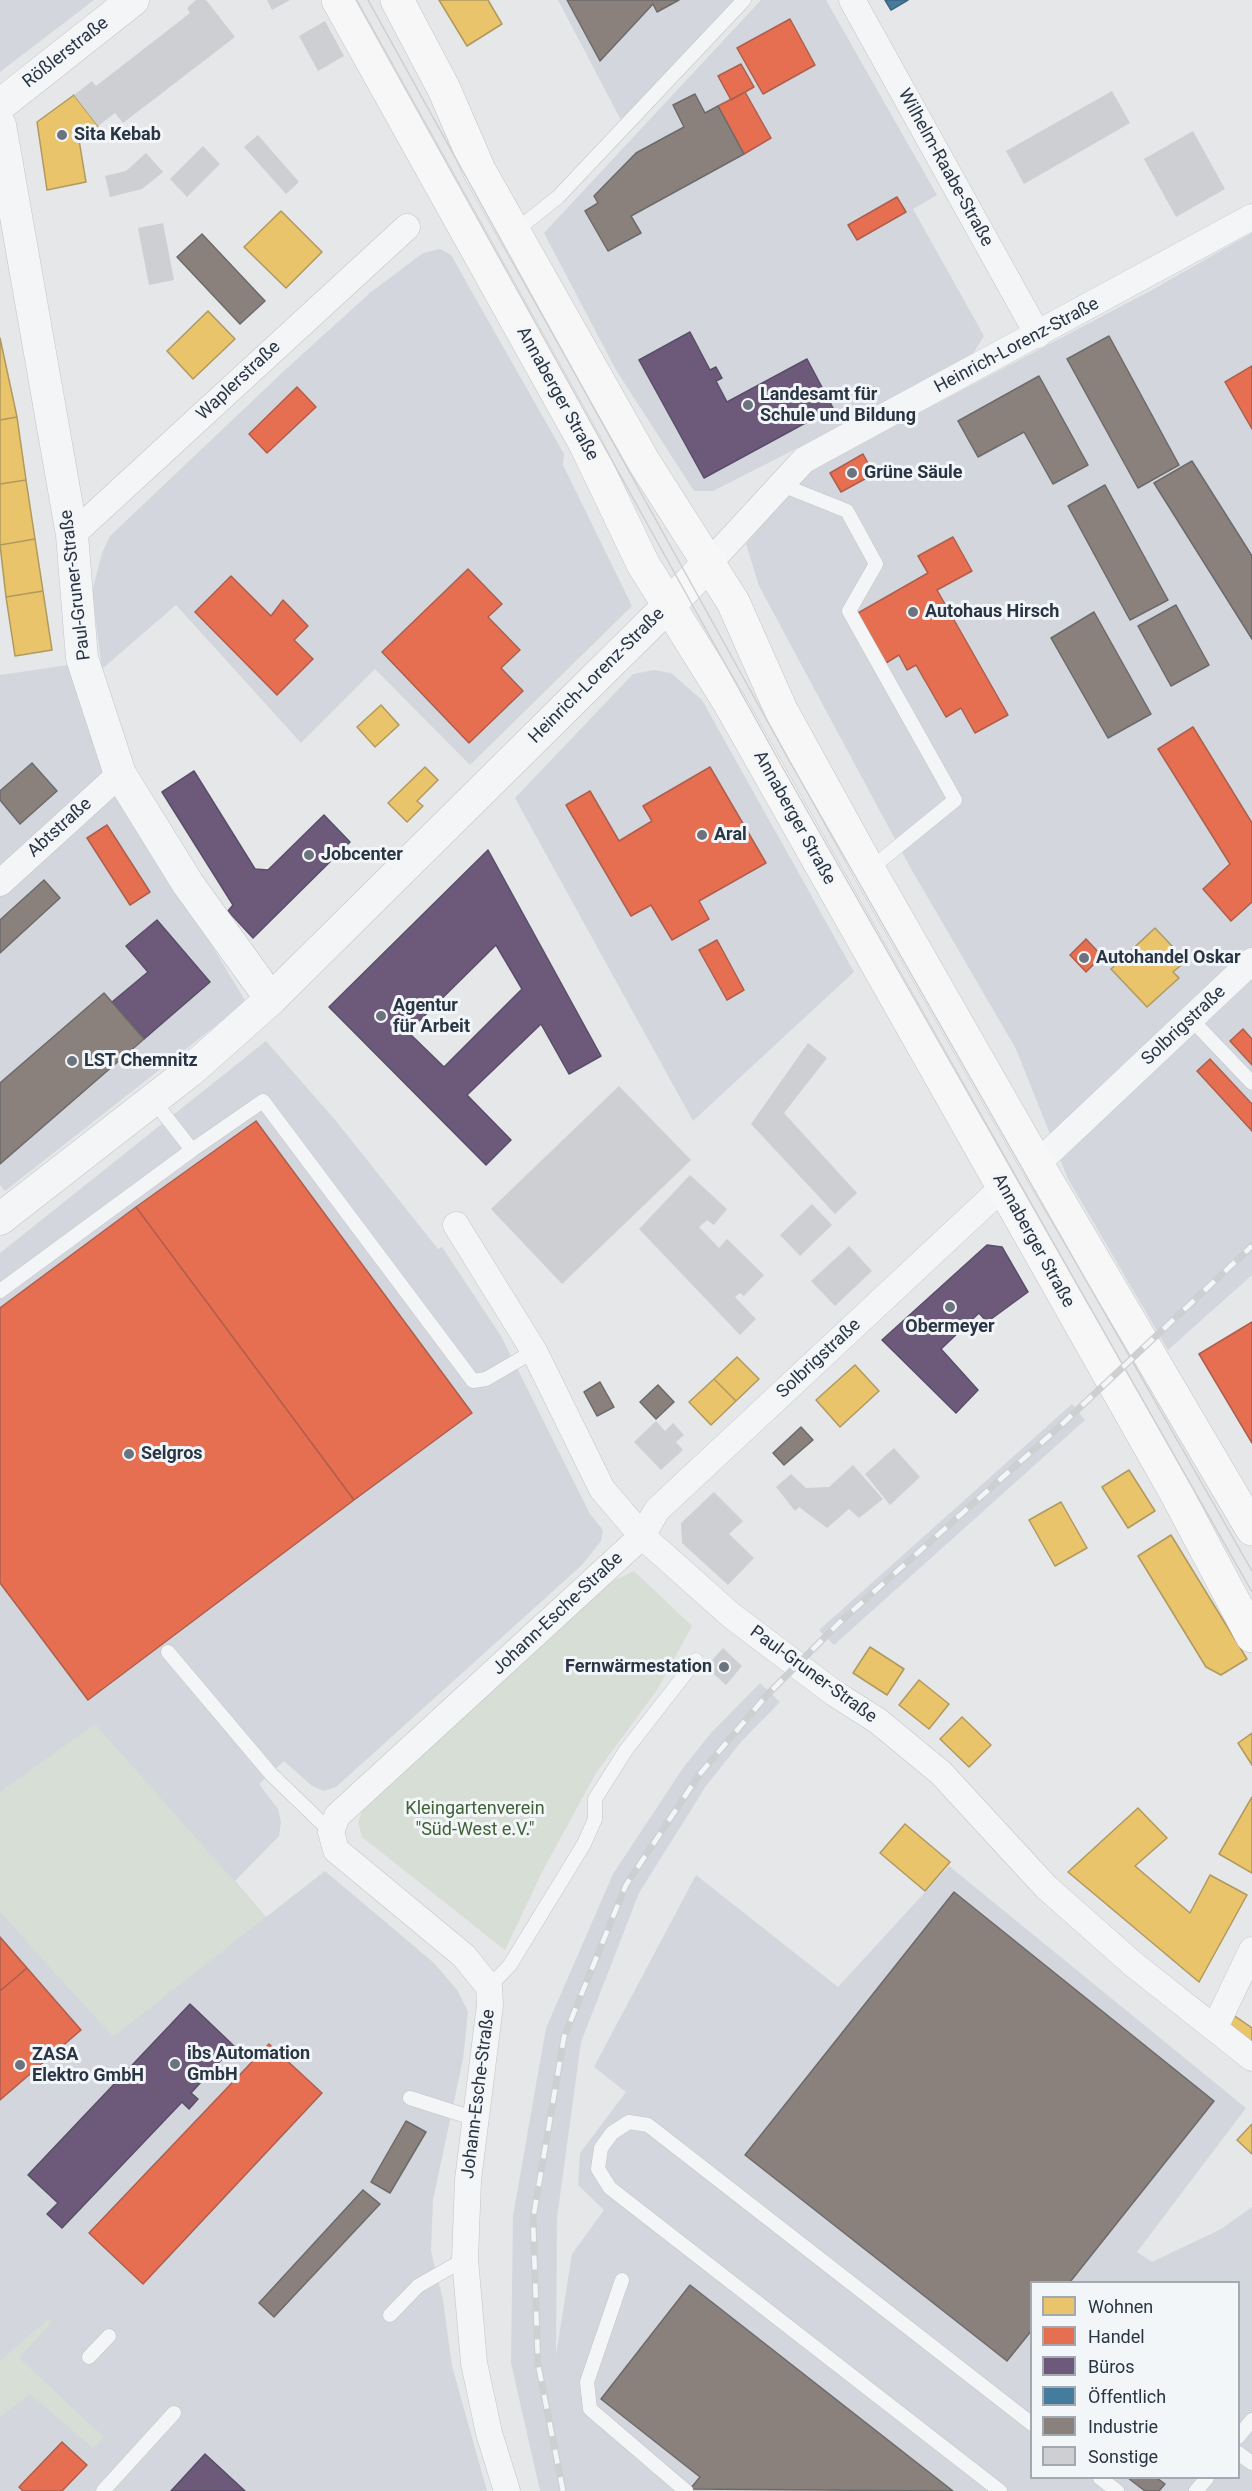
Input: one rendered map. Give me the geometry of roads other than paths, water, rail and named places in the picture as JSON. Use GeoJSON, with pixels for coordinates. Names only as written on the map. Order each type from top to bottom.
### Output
{"type":"FeatureCollection","features":[{"type":"Feature","properties":{"kind":"main road","name":"Annaberger Straße"},"geometry":{"type":"LineString","coordinates":[[338,0],[586,445],[644,564],[729,702],[1205,1545],[1252,1636]]}},
{"type":"Feature","properties":{"kind":"main road"},"geometry":{"type":"LineString","coordinates":[[397,0],[444,89],[479,170],[644,462],[710,562],[733,602],[781,710],[869,870],[1036,1164],[1250,1521],[1205,1545]]}},
{"type":"Feature","properties":{"kind":"main road","name":"Heinrich-Lorenz-Straße"},"geometry":{"type":"LineString","coordinates":[[668,606],[710,562]]}},
{"type":"Feature","properties":{"kind":"street","name":"Rößlerstraße"},"geometry":{"type":"LineString","coordinates":[[0,105],[133,0]]}},
{"type":"Feature","properties":{"kind":"street","name":"Wilhelm-Raabe-Straße"},"geometry":{"type":"LineString","coordinates":[[852,0],[1038,335]]}},
{"type":"Feature","properties":{"kind":"street","name":"Paul-Gruner-Straße"},"geometry":{"type":"LineString","coordinates":[[0,124],[72,535],[82,658],[120,774],[188,884],[271,999]]}},
{"type":"Feature","properties":{"kind":"street","name":"Heinrich-Lorenz-Straße"},"geometry":{"type":"LineString","coordinates":[[710,562],[804,460],[1252,217]]}},
{"type":"Feature","properties":{"kind":"street","name":"Waplerstraße"},"geometry":{"type":"LineString","coordinates":[[72,535],[407,227]]}},
{"type":"Feature","properties":{"kind":"street","name":"Heinrich-Lorenz-Straße"},"geometry":{"type":"LineString","coordinates":[[0,1219],[153,1101],[271,999],[668,606]]}},
{"type":"Feature","properties":{"kind":"street","name":"Abtstraße"},"geometry":{"type":"LineString","coordinates":[[0,883],[120,774]]}},
{"type":"Feature","properties":{"kind":"street","name":"Solbrigstraße"},"geometry":{"type":"LineString","coordinates":[[1036,1164],[1252,961]]}},
{"type":"Feature","properties":{"kind":"street","name":"Solbrigstraße"},"geometry":{"type":"LineString","coordinates":[[642,1536],[657,1510],[1003,1187]]}},
{"type":"Feature","properties":{"kind":"street","name":"Paul-Gruner-Straße"},"geometry":{"type":"LineString","coordinates":[[456,1225],[534,1351],[602,1489],[642,1536],[732,1616],[834,1694],[878,1721],[942,1773],[1046,1887],[1133,1964],[1252,2058]]}},
{"type":"Feature","properties":{"kind":"street","name":"Johann-Esche-Straße"},"geometry":{"type":"LineString","coordinates":[[507,2491],[489,2433],[474,2363],[465,2259],[468,2180],[490,2005],[489,1988],[464,1956],[336,1850],[331,1832],[337,1816],[642,1536]]}},
{"type":"Feature","properties":{"kind":"street"},"geometry":{"type":"LineString","coordinates":[[1215,2027],[1252,1950]]}},
{"type":"Feature","properties":{"kind":"lane"},"geometry":{"type":"LineString","coordinates":[[514,232],[558,196],[744,0]]}},
{"type":"Feature","properties":{"kind":"lane"},"geometry":{"type":"LineString","coordinates":[[782,485],[847,511],[876,564],[849,611],[956,800],[869,870]]}},
{"type":"Feature","properties":{"kind":"lane"},"geometry":{"type":"LineString","coordinates":[[1191,1019],[1252,1083]]}},
{"type":"Feature","properties":{"kind":"lane"},"geometry":{"type":"LineString","coordinates":[[153,1101],[192,1150]]}},
{"type":"Feature","properties":{"kind":"lane"},"geometry":{"type":"LineString","coordinates":[[0,1291],[192,1150],[263,1101],[473,1381],[486,1379],[534,1351]]}},
{"type":"Feature","properties":{"kind":"lane"},"geometry":{"type":"LineString","coordinates":[[168,1652],[271,1774],[331,1832]]}},
{"type":"Feature","properties":{"kind":"lane"},"geometry":{"type":"LineString","coordinates":[[489,1988],[510,1965],[584,1844],[594,1819],[595,1799],[627,1750],[696,1660]]}},
{"type":"Feature","properties":{"kind":"lane"},"geometry":{"type":"LineString","coordinates":[[410,2098],[476,2119]]}},
{"type":"Feature","properties":{"kind":"lane"},"geometry":{"type":"LineString","coordinates":[[1000,2491],[610,2188],[598,2169],[601,2148],[612,2133],[629,2122],[648,2125],[1030,2422]]}},
{"type":"Feature","properties":{"kind":"lane"},"geometry":{"type":"LineString","coordinates":[[390,2315],[418,2286],[465,2259]]}},
{"type":"Feature","properties":{"kind":"lane"},"geometry":{"type":"LineString","coordinates":[[622,2280],[587,2382],[590,2409],[686,2491]]}},
{"type":"Feature","properties":{"kind":"lane"},"geometry":{"type":"LineString","coordinates":[[89,2357],[109,2336]]}},
{"type":"Feature","properties":{"kind":"lane"},"geometry":{"type":"LineString","coordinates":[[103,2491],[174,2414]]}},
{"type":"Feature","properties":{"kind":"lane"},"geometry":{"type":"LineString","coordinates":[[1240,2436],[1252,2420]]}},
{"type":"Feature","properties":{"kind":"lane"},"geometry":{"type":"LineString","coordinates":[[1240,2454],[1252,2463]]}},
{"type":"Feature","properties":{"kind":"lane"},"geometry":{"type":"LineString","coordinates":[[1101,2479],[1117,2491]]}},
{"type":"Feature","properties":{"kind":"lane"},"geometry":{"type":"LineString","coordinates":[[1196,2491],[1206,2479]]}},
{"type":"Feature","properties":{"kind":"tram line"},"geometry":{"type":"LineString","coordinates":[[356,0],[783,768],[1252,1592]]}},
{"type":"Feature","properties":{"kind":"tram line"},"geometry":{"type":"LineString","coordinates":[[368,0],[790,762],[1252,1571]]}},
{"type":"Feature","properties":{"kind":"railway"},"geometry":{"type":"LineString","coordinates":[[563,2491],[538,2364],[533,2219],[564,2037],[626,1885],[699,1775],[766,1696],[840,1622],[1058,1428],[1252,1246]]}},
{"type":"Feature","properties":{"kind":"place","name":"Sita Kebab"},"geometry":{"type":"Point","coordinates":[62,135]}},
{"type":"Feature","properties":{"kind":"place","name":"Landesamt für Schule und Bildung"},"geometry":{"type":"Point","coordinates":[748,405]}},
{"type":"Feature","properties":{"kind":"place","name":"Grüne Säule"},"geometry":{"type":"Point","coordinates":[852,473]}},
{"type":"Feature","properties":{"kind":"place","name":"Autohaus Hirsch"},"geometry":{"type":"Point","coordinates":[913,612]}},
{"type":"Feature","properties":{"kind":"place","name":"Aral"},"geometry":{"type":"Point","coordinates":[702,835]}},
{"type":"Feature","properties":{"kind":"place","name":"Jobcenter"},"geometry":{"type":"Point","coordinates":[309,855]}},
{"type":"Feature","properties":{"kind":"place","name":"Autohandel Oskar"},"geometry":{"type":"Point","coordinates":[1084,958]}},
{"type":"Feature","properties":{"kind":"place","name":"Agentur für Arbeit"},"geometry":{"type":"Point","coordinates":[381,1016]}},
{"type":"Feature","properties":{"kind":"place","name":"LST Chemnitz"},"geometry":{"type":"Point","coordinates":[72,1061]}},
{"type":"Feature","properties":{"kind":"place","name":"Obermeyer"},"geometry":{"type":"Point","coordinates":[950,1307]}},
{"type":"Feature","properties":{"kind":"place","name":"Selgros"},"geometry":{"type":"Point","coordinates":[129,1454]}},
{"type":"Feature","properties":{"kind":"place","name":"Fernwärmestation"},"geometry":{"type":"Point","coordinates":[724,1667]}},
{"type":"Feature","properties":{"kind":"place","name":"ibs Automation GmbH"},"geometry":{"type":"Point","coordinates":[175,2064]}},
{"type":"Feature","properties":{"kind":"place","name":"ZASA Elektro GmbH"},"geometry":{"type":"Point","coordinates":[20,2065]}},
{"type":"Feature","properties":{"kind":"park label","name":"Kleingartenverein \"Süd-West e.V.\""},"geometry":{"type":"Point","coordinates":[475,1819]}}]}
